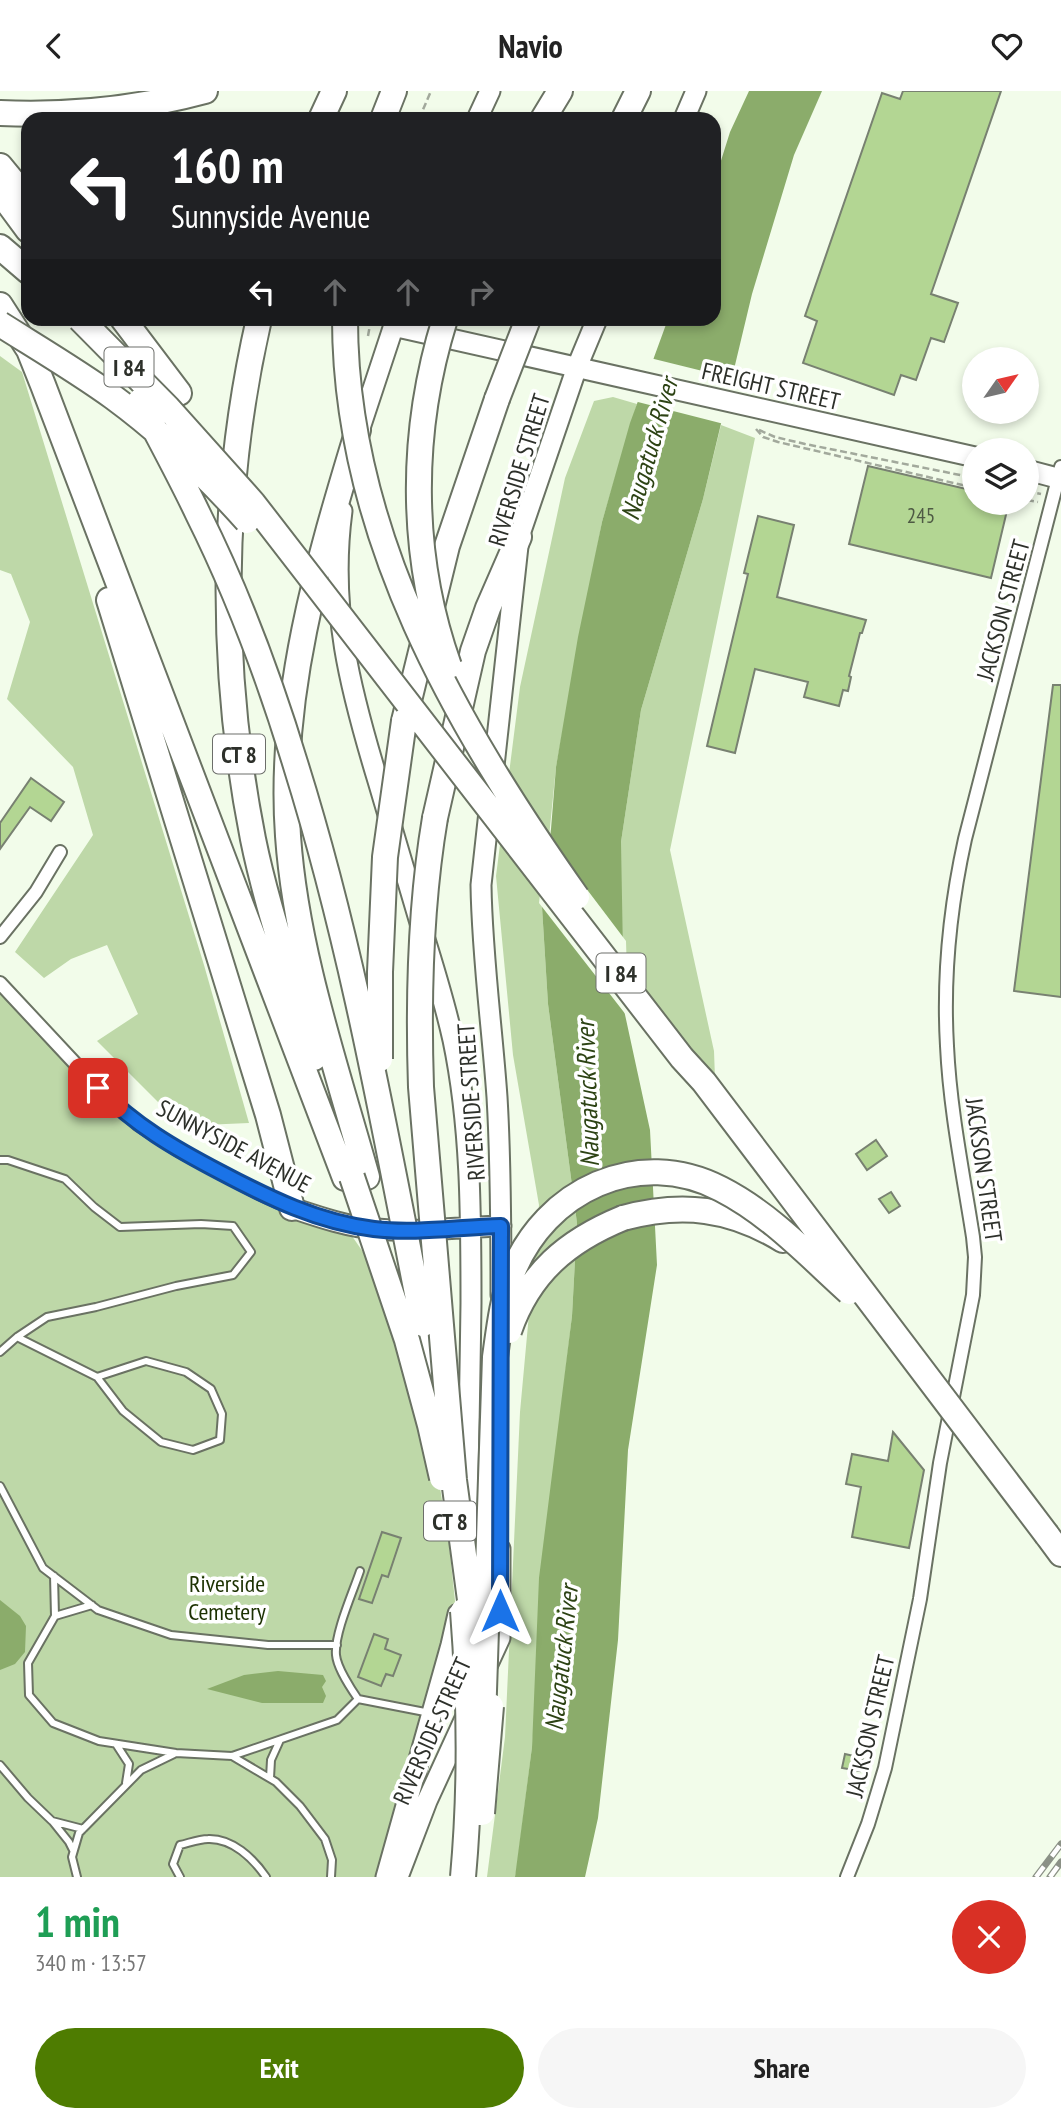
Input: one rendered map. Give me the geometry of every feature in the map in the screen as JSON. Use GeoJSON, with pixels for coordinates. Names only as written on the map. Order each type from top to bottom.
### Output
{"type":"FeatureCollection","features":[{"type":"Feature","properties":{"kind":"highway"},"geometry":{"type":"LineString","coordinates":[[90,112],[158,102],[205,91]]}},
{"type":"Feature","properties":{"kind":"highway"},"geometry":{"type":"LineString","coordinates":[[324,112],[334,91]]}},
{"type":"Feature","properties":{"kind":"highway"},"geometry":{"type":"LineString","coordinates":[[386,112],[394,91]]}},
{"type":"Feature","properties":{"kind":"highway"},"geometry":{"type":"LineString","coordinates":[[548,112],[561,91]]}},
{"type":"Feature","properties":{"kind":"highway"},"geometry":{"type":"LineString","coordinates":[[628,112],[638,91]]}},
{"type":"Feature","properties":{"kind":"highway"},"geometry":{"type":"LineString","coordinates":[[0,113],[21,113]]}},
{"type":"Feature","properties":{"kind":"highway"},"geometry":{"type":"LineString","coordinates":[[0,166],[21,192]]}},
{"type":"Feature","properties":{"kind":"highway"},"geometry":{"type":"LineString","coordinates":[[0,192],[21,220]]}},
{"type":"Feature","properties":{"kind":"highway"},"geometry":{"type":"LineString","coordinates":[[1,247],[21,265]]}},
{"type":"Feature","properties":{"kind":"highway"},"geometry":{"type":"LineString","coordinates":[[0,305],[29,350],[355,1177]]}},
{"type":"Feature","properties":{"kind":"highway"},"geometry":{"type":"LineString","coordinates":[[0,324],[77,372],[147,423],[199,470],[277,552],[311,576]]}},
{"type":"Feature","properties":{"kind":"highway","name":"I 84"},"geometry":{"type":"LineString","coordinates":[[87,326],[203,445],[253,503],[618,976],[704,1082]]}},
{"type":"Feature","properties":{"kind":"highway"},"geometry":{"type":"LineString","coordinates":[[93,326],[140,401],[204,527],[251,636],[296,765],[328,875],[380,1106]]}},
{"type":"Feature","properties":{"kind":"highway","name":"I 84"},"geometry":{"type":"LineString","coordinates":[[128,326],[1061,1554]]}},
{"type":"Feature","properties":{"kind":"highway","name":"CT 8"},"geometry":{"type":"LineString","coordinates":[[258,326],[246,384],[232,499],[229,613],[236,727],[254,841],[268,900],[327,1104],[355,1177],[402,1325],[424,1400],[442,1480],[462,1603],[469,1721],[466,1877]]}},
{"type":"Feature","properties":{"kind":"highway"},"geometry":{"type":"LineString","coordinates":[[345,326],[348,399],[364,481],[392,569],[426,646],[467,726],[531,832],[670,1026],[698,1068],[704,1082]]}},
{"type":"Feature","properties":{"kind":"highway"},"geometry":{"type":"LineString","coordinates":[[443,326],[424,403],[419,493],[426,579],[447,660],[474,727],[514,803],[565,880],[686,1049],[704,1082]]}},
{"type":"Feature","properties":{"kind":"highway","name":"CT 8"},"geometry":{"type":"LineString","coordinates":[[466,1877],[483,1721],[471,1598],[454,1480],[380,1106],[380,972],[385,857],[404,721],[447,546],[525,326]]}},
{"type":"Feature","properties":{"kind":"highway"},"geometry":{"type":"LineString","coordinates":[[43,385],[268,1115],[292,1208]]}},
{"type":"Feature","properties":{"kind":"highway"},"geometry":{"type":"LineString","coordinates":[[355,1177],[299,922],[288,835],[286,790],[291,711],[305,631],[327,537],[361,419]]}},
{"type":"Feature","properties":{"kind":"highway"},"geometry":{"type":"LineString","coordinates":[[454,1480],[421,1087],[422,911],[435,818],[473,650],[519,537]]}},
{"type":"Feature","properties":{"kind":"highway"},"geometry":{"type":"LineString","coordinates":[[483,1721],[493,1397],[499,1324],[504,1297],[523,1251],[538,1228],[556,1209],[597,1182],[618,1176],[653,1172],[692,1177],[719,1187],[770,1221],[893,1332]]}},
{"type":"Feature","properties":{"kind":"highway"},"geometry":{"type":"LineString","coordinates":[[474,1877],[485,1782],[493,1664],[502,1360],[517,1308],[531,1286],[563,1251],[602,1226],[646,1212],[670,1208],[692,1209],[741,1218],[766,1230],[791,1246],[893,1332]]}},
{"type":"Feature","properties":{"kind":"street"},"geometry":{"type":"LineString","coordinates":[[480,112],[490,91]]}},
{"type":"Feature","properties":{"kind":"street"},"geometry":{"type":"LineString","coordinates":[[687,112],[696,91]]}},
{"type":"Feature","properties":{"kind":"street","name":"RIVERSIDE STREET"},"geometry":{"type":"LineString","coordinates":[[386,1877],[451,1645],[465,1566],[471,1227],[467,1135],[453,1039],[366,743],[343,648],[338,604],[340,531],[351,460],[361,419],[393,326]]}},
{"type":"Feature","properties":{"kind":"street","name":"FREIGHT STREET"},"geometry":{"type":"LineString","coordinates":[[411,326],[962,454]]}},
{"type":"Feature","properties":{"kind":"street","name":"RIVERSIDE STREET"},"geometry":{"type":"LineString","coordinates":[[398,1877],[427,1801],[500,1637],[501,1172],[481,885],[519,537],[577,366],[594,326]]}},
{"type":"Feature","properties":{"kind":"street"},"geometry":{"type":"LineString","coordinates":[[1039,472],[1060,475]]}},
{"type":"Feature","properties":{"kind":"street","name":"JACKSON STREET"},"geometry":{"type":"LineString","coordinates":[[847,1877],[874,1806],[895,1724],[920,1598],[940,1463],[973,1295],[973,1237],[946,1045],[948,961],[955,892],[965,839],[1060,475]]}},
{"type":"Feature","properties":{"kind":"street"},"geometry":{"type":"LineString","coordinates":[[0,937],[36,892],[60,852]]}},
{"type":"Feature","properties":{"kind":"street","name":"SUNNYSIDE AVENUE"},"geometry":{"type":"LineString","coordinates":[[0,983],[98,1088],[138,1124],[180,1151],[259,1193],[318,1217],[374,1229],[501,1226]]}},
{"type":"Feature","properties":{"kind":"lane"},"geometry":{"type":"LineString","coordinates":[[0,1160],[8,1160],[65,1179],[120,1227],[201,1224],[233,1226],[251,1252],[233,1275],[47,1317],[16,1337],[0,1352]]}},
{"type":"Feature","properties":{"kind":"lane"},"geometry":{"type":"LineString","coordinates":[[16,1337],[97,1377],[123,1411],[161,1442],[193,1450],[219,1440],[222,1414],[211,1389],[186,1372],[146,1361],[97,1377]]}},
{"type":"Feature","properties":{"kind":"lane"},"geometry":{"type":"LineString","coordinates":[[0,1486],[44,1568],[98,1610],[172,1635],[268,1645],[337,1646]]}},
{"type":"Feature","properties":{"kind":"lane"},"geometry":{"type":"LineString","coordinates":[[358,1699],[336,1656],[339,1633],[360,1571]]}},
{"type":"Feature","properties":{"kind":"lane"},"geometry":{"type":"LineString","coordinates":[[54,1576],[55,1616],[28,1663],[29,1695],[53,1723],[99,1741],[176,1753],[232,1756],[337,1720],[358,1699]]}},
{"type":"Feature","properties":{"kind":"lane"},"geometry":{"type":"LineString","coordinates":[[55,1616],[92,1605]]}},
{"type":"Feature","properties":{"kind":"lane"},"geometry":{"type":"LineString","coordinates":[[358,1699],[431,1713]]}},
{"type":"Feature","properties":{"kind":"lane"},"geometry":{"type":"LineString","coordinates":[[270,1778],[271,1760],[280,1740]]}},
{"type":"Feature","properties":{"kind":"lane"},"geometry":{"type":"LineString","coordinates":[[116,1744],[129,1764],[126,1785]]}},
{"type":"Feature","properties":{"kind":"lane"},"geometry":{"type":"LineString","coordinates":[[77,1877],[72,1857],[79,1833],[141,1770],[176,1753]]}},
{"type":"Feature","properties":{"kind":"lane"},"geometry":{"type":"LineString","coordinates":[[232,1756],[270,1778],[300,1806],[326,1839],[332,1860],[331,1877]]}},
{"type":"Feature","properties":{"kind":"lane"},"geometry":{"type":"LineString","coordinates":[[0,1765],[52,1821],[74,1851]]}},
{"type":"Feature","properties":{"kind":"lane"},"geometry":{"type":"LineString","coordinates":[[52,1821],[83,1829]]}},
{"type":"Feature","properties":{"kind":"lane"},"geometry":{"type":"LineString","coordinates":[[180,1877],[173,1864],[180,1845],[207,1839],[231,1843],[258,1866],[266,1877]]}},
{"type":"Feature","properties":{"kind":"path"},"geometry":{"type":"LineString","coordinates":[[422,112],[431,91]]}},
{"type":"Feature","properties":{"kind":"path"},"geometry":{"type":"LineString","coordinates":[[367,341],[370,326]]}},
{"type":"Feature","properties":{"kind":"path"},"geometry":{"type":"LineString","coordinates":[[962,475],[805,444],[756,429],[763,437],[778,442],[962,485]]}},
{"type":"Feature","properties":{"kind":"green space"},"geometry":{"type":"Polygon","coordinates":[[[0,356],[22,372],[204,965],[249,1123],[203,1125],[163,1107],[97,1041],[138,1014],[107,945],[71,959],[44,978],[15,952],[93,835],[73,767],[7,699],[30,622],[11,574],[0,570],[0,356]]]}},
{"type":"Feature","properties":{"kind":"green space"},"geometry":{"type":"Polygon","coordinates":[[[613,397],[637,404],[602,522],[556,767],[542,907],[548,1004],[577,1223],[572,1316],[560,1419],[532,1747],[517,1867],[515,1877],[487,1877],[505,1737],[520,1412],[539,1205],[513,1055],[496,876],[520,687],[565,478],[594,401],[613,397]]]}},
{"type":"Feature","properties":{"kind":"green space"},"geometry":{"type":"Polygon","coordinates":[[[721,425],[755,438],[670,850],[714,1051],[716,1106],[693,1058],[621,954],[621,842],[641,710],[703,499],[721,425]]]}},
{"type":"Feature","properties":{"kind":"green space","name":"Riverside Cemetery"},"geometry":{"type":"Polygon","coordinates":[[[0,983],[138,1124],[199,1161],[343,1223],[374,1268],[430,1425],[449,1544],[459,1639],[386,1877],[0,1877],[0,983]]]}},
{"type":"Feature","properties":{"kind":"water","name":"Naugatuck River"},"geometry":{"type":"Polygon","coordinates":[[[749,91],[822,91],[794,155],[752,294],[703,499],[641,710],[621,842],[624,1010],[650,1130],[657,1265],[628,1450],[618,1640],[598,1818],[585,1877],[515,1877],[532,1747],[539,1578],[572,1316],[577,1223],[548,1004],[542,907],[556,767],[578,637],[602,522],[630,423],[665,326],[721,326],[721,161],[730,132],[749,91]]]}},
{"type":"Feature","properties":{"kind":"water"},"geometry":{"type":"Polygon","coordinates":[[[0,1600],[20,1616],[26,1626],[25,1652],[15,1664],[0,1670],[0,1600]]]}},
{"type":"Feature","properties":{"kind":"water"},"geometry":{"type":"Polygon","coordinates":[[[278,1671],[323,1675],[326,1681],[322,1687],[326,1696],[323,1703],[262,1703],[207,1689],[244,1675],[278,1671]]]}},
{"type":"Feature","properties":{"kind":"pier"},"geometry":{"type":"Polygon","coordinates":[[[650,358],[735,379],[724,424],[634,401],[650,358]]]}},
{"type":"Feature","properties":{"kind":"pier"},"geometry":{"type":"Polygon","coordinates":[[[547,833],[626,941],[630,1020],[539,903],[547,833]]]}},
{"type":"Feature","properties":{"kind":"building"},"geometry":{"type":"Polygon","coordinates":[[[903,91],[1001,91],[931,294],[958,303],[944,342],[931,338],[916,380],[901,375],[894,395],[803,363],[817,321],[805,316],[882,93],[900,99],[903,91]]]}},
{"type":"Feature","properties":{"kind":"building"},"geometry":{"type":"Polygon","coordinates":[[[868,466],[962,488],[962,515],[1006,515],[991,578],[849,544],[868,466]]]}},
{"type":"Feature","properties":{"kind":"building"},"geometry":{"type":"Polygon","coordinates":[[[758,516],[794,525],[777,597],[866,620],[849,676],[848,691],[843,690],[839,706],[804,697],[808,682],[755,669],[735,753],[707,746],[748,574],[744,573],[758,516]]]}},
{"type":"Feature","properties":{"kind":"building"},"geometry":{"type":"Polygon","coordinates":[[[1053,685],[1061,685],[1061,997],[1014,991],[1053,685]]]}},
{"type":"Feature","properties":{"kind":"building"},"geometry":{"type":"Polygon","coordinates":[[[31,778],[64,802],[51,821],[30,807],[0,849],[0,823],[31,778]]]}},
{"type":"Feature","properties":{"kind":"building"},"geometry":{"type":"Polygon","coordinates":[[[876,1140],[887,1156],[867,1170],[856,1154],[876,1140]]]}},
{"type":"Feature","properties":{"kind":"building"},"geometry":{"type":"Polygon","coordinates":[[[891,1192],[900,1206],[889,1213],[879,1199],[891,1192]]]}},
{"type":"Feature","properties":{"kind":"building"},"geometry":{"type":"Polygon","coordinates":[[[893,1432],[924,1470],[909,1548],[852,1537],[861,1487],[846,1484],[852,1454],[888,1461],[893,1432]]]}},
{"type":"Feature","properties":{"kind":"building"},"geometry":{"type":"Polygon","coordinates":[[[382,1532],[401,1538],[388,1577],[382,1575],[372,1603],[359,1599],[382,1532]]]}},
{"type":"Feature","properties":{"kind":"building"},"geometry":{"type":"Polygon","coordinates":[[[374,1634],[388,1639],[385,1649],[401,1655],[393,1676],[386,1674],[381,1686],[358,1677],[374,1634]]]}},
{"type":"Feature","properties":{"kind":"building"},"geometry":{"type":"Polygon","coordinates":[[[845,1754],[863,1758],[860,1771],[842,1768],[845,1754]]]}},
{"type":"Feature","properties":{"kind":"railway"},"geometry":{"type":"LineString","coordinates":[[1036,1877],[1061,1844]]}},
{"type":"Feature","properties":{"kind":"railway"},"geometry":{"type":"LineString","coordinates":[[1050,1877],[1061,1862]]}},
{"type":"Feature","properties":{"kind":"route"},"geometry":{"type":"LineString","coordinates":[[98,1088],[116,1106],[159,1139],[259,1193],[318,1217],[374,1229],[501,1226],[500,1611]]}}]}
